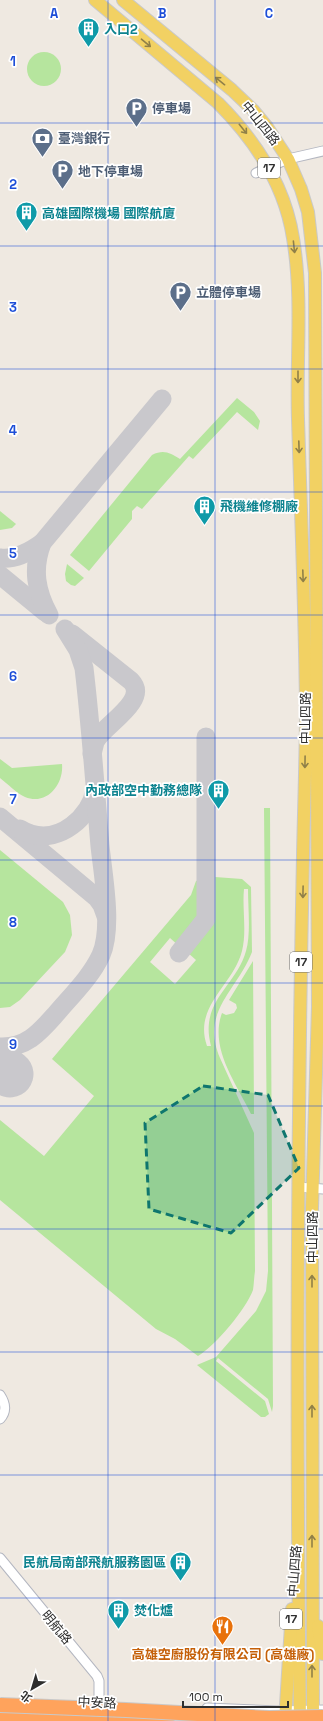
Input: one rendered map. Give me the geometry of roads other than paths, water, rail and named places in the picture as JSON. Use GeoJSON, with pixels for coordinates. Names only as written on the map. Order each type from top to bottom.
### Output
{"type":"FeatureCollection","features":[{"type":"Feature","properties":{"kind":"highway"},"geometry":{"type":"LineString","coordinates":[[0,1708],[226,1715],[269,1718],[318,1714]]}},
{"type":"Feature","properties":{"kind":"highway"},"geometry":{"type":"LineString","coordinates":[[0,1717],[167,1721]]}},
{"type":"Feature","properties":{"kind":"main road","name":"中山四路"},"geometry":{"type":"LineString","coordinates":[[95,0],[218,103],[235,120],[250,138],[268,167],[288,213],[293,237],[298,285],[298,408],[306,709],[298,1187],[298,1516],[300,1716]]}},
{"type":"Feature","properties":{"kind":"main road","name":"中山四路"},"geometry":{"type":"LineString","coordinates":[[123,0],[232,90],[253,110],[267,127],[288,159],[301,189],[308,212],[315,273],[318,1189],[312,1591],[318,1714]]}},
{"type":"Feature","properties":{"kind":"main road","name":"中山四路"},"geometry":{"type":"LineString","coordinates":[[285,1716],[298,1516]]}},
{"type":"Feature","properties":{"kind":"main road","name":"中山四路"},"geometry":{"type":"LineString","coordinates":[[312,1591],[323,1654]]}},
{"type":"Feature","properties":{"kind":"street"},"geometry":{"type":"LineString","coordinates":[[256,172],[288,159],[323,151]]}},
{"type":"Feature","properties":{"kind":"street"},"geometry":{"type":"LineString","coordinates":[[298,1187],[318,1189]]}},
{"type":"Feature","properties":{"kind":"street"},"geometry":{"type":"LineString","coordinates":[[0,1395],[5,1406],[5,1411],[0,1419]]}},
{"type":"Feature","properties":{"kind":"street","name":"明航路"},"geometry":{"type":"LineString","coordinates":[[0,1558],[97,1676],[99,1681],[99,1702]]}},
{"type":"Feature","properties":{"kind":"street","name":"中安路"},"geometry":{"type":"LineString","coordinates":[[0,1699],[194,1707],[285,1716],[318,1714]]}},
{"type":"Feature","properties":{"kind":"street","name":"中安路"},"geometry":{"type":"LineString","coordinates":[[0,1708],[158,1713],[194,1707]]}},
{"type":"Feature","properties":{"kind":"street","name":"中安路"},"geometry":{"type":"LineString","coordinates":[[0,1717],[83,1721]]}},
{"type":"Feature","properties":{"kind":"place","name":"入口2"},"geometry":{"type":"Point","coordinates":[89,48]}},
{"type":"Feature","properties":{"kind":"place","name":"停車場"},"geometry":{"type":"Point","coordinates":[136,128]}},
{"type":"Feature","properties":{"kind":"place","name":"臺灣銀行"},"geometry":{"type":"Point","coordinates":[43,158]}},
{"type":"Feature","properties":{"kind":"place","name":"地下停車場"},"geometry":{"type":"Point","coordinates":[63,190]}},
{"type":"Feature","properties":{"kind":"place","name":"高雄國際機場 國際航廈"},"geometry":{"type":"Point","coordinates":[27,232]}},
{"type":"Feature","properties":{"kind":"place","name":"立體停車場"},"geometry":{"type":"Point","coordinates":[180,312]}},
{"type":"Feature","properties":{"kind":"place","name":"飛機維修棚廠"},"geometry":{"type":"Point","coordinates":[205,526]}},
{"type":"Feature","properties":{"kind":"place","name":"內政部空中勤務總隊"},"geometry":{"type":"Point","coordinates":[218,810]}},
{"type":"Feature","properties":{"kind":"place","name":"民航局南部飛航服務園區"},"geometry":{"type":"Point","coordinates":[181,1582]}},
{"type":"Feature","properties":{"kind":"place","name":"焚化爐"},"geometry":{"type":"Point","coordinates":[119,1630]}},
{"type":"Feature","properties":{"kind":"place","name":"高雄空廚股份有限公司 (高雄廠)"},"geometry":{"type":"Point","coordinates":[223,1646]}}]}
